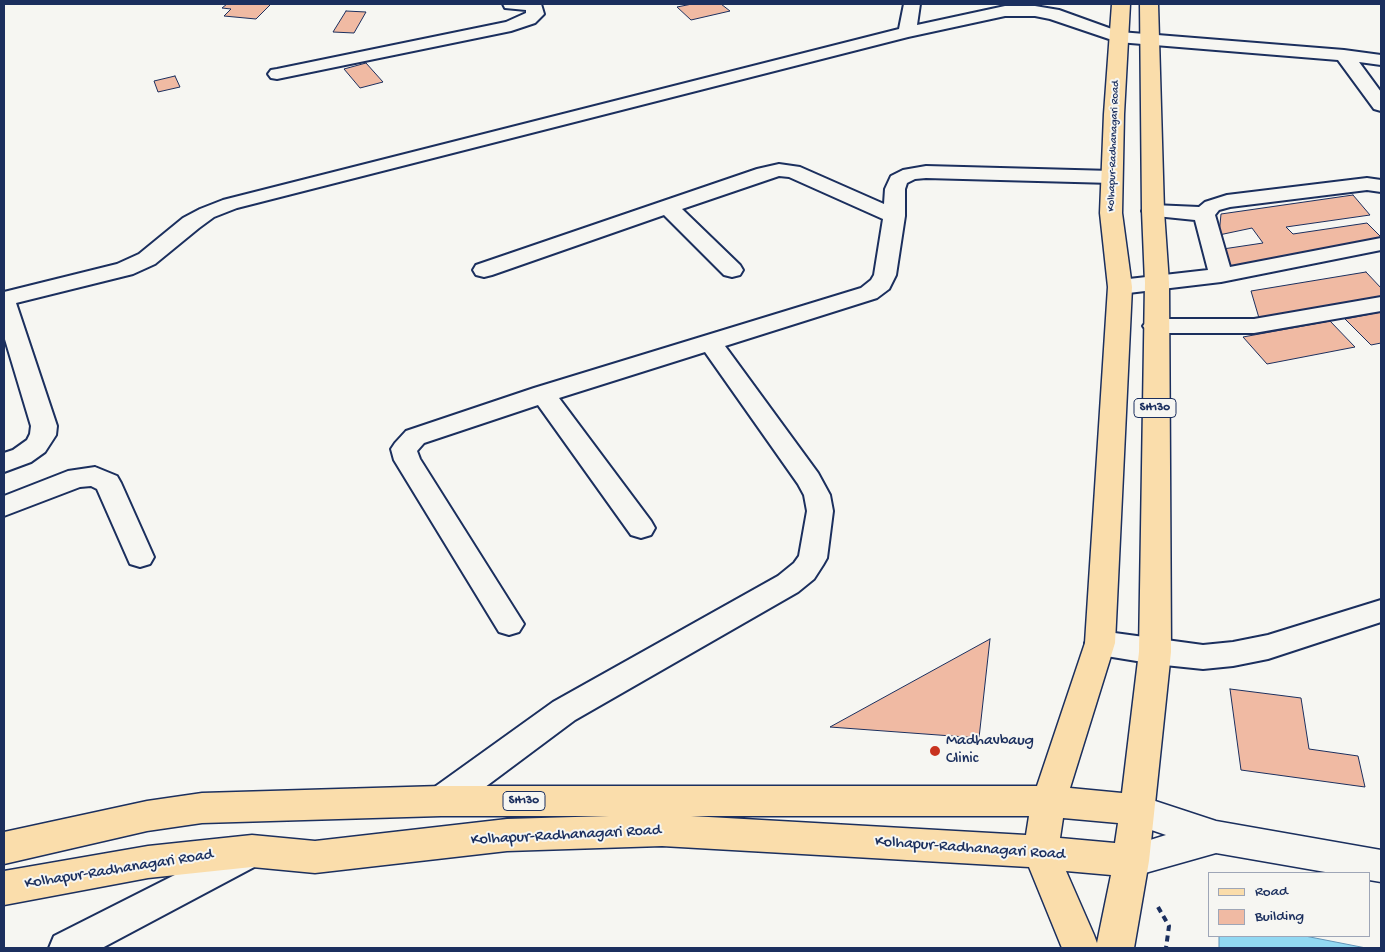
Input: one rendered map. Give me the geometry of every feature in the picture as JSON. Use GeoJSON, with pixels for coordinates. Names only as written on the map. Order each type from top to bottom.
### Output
{"type":"FeatureCollection","features":[{"type":"Feature","properties":{"kind":"main road","name":"Kolhapur-Radhanagari Road"},"geometry":{"type":"LineString","coordinates":[[1120,288],[1111,213],[1121,4]]}},
{"type":"Feature","properties":{"kind":"main road","name":"SH130"},"geometry":{"type":"LineString","coordinates":[[1131,861],[1155,652],[1156,283],[1152,211],[1150,4]]}},
{"type":"Feature","properties":{"kind":"main road","name":"SH130"},"geometry":{"type":"LineString","coordinates":[[4,848],[147,816],[202,808],[441,800],[1049,800],[1100,643],[1120,288]]}},
{"type":"Feature","properties":{"kind":"main road"},"geometry":{"type":"LineString","coordinates":[[1082,948],[1040,852],[1049,800],[1137,810],[1216,837],[1381,866]]}},
{"type":"Feature","properties":{"kind":"main road","name":"Kolhapur-Radhanagari Road"},"geometry":{"type":"LineString","coordinates":[[4,888],[148,862],[252,852],[315,858],[507,835],[662,830],[1040,852],[1131,861]]}},
{"type":"Feature","properties":{"kind":"main road"},"geometry":{"type":"LineString","coordinates":[[1115,948],[1131,861],[1216,837]]}},
{"type":"Feature","properties":{"kind":"street"},"geometry":{"type":"LineString","coordinates":[[277,74],[511,26],[529,19],[535,14],[535,5],[511,4]]}},
{"type":"Feature","properties":{"kind":"street"},"geometry":{"type":"LineString","coordinates":[[906,32],[912,4]]}},
{"type":"Feature","properties":{"kind":"street"},"geometry":{"type":"LineString","coordinates":[[1030,4],[1118,37],[1344,55],[1381,60]]}},
{"type":"Feature","properties":{"kind":"street"},"geometry":{"type":"LineString","coordinates":[[4,463],[22,456],[36,446],[43,435],[44,426],[4,300],[125,269],[148,259],[191,223],[208,212],[230,204],[906,32],[1004,11],[1035,11],[1053,14]]}},
{"type":"Feature","properties":{"kind":"street"},"geometry":{"type":"LineString","coordinates":[[1344,55],[1381,105]]}},
{"type":"Feature","properties":{"kind":"street"},"geometry":{"type":"LineString","coordinates":[[484,270],[764,173],[779,170],[792,171],[894,216]]}},
{"type":"Feature","properties":{"kind":"street"},"geometry":{"type":"LineString","coordinates":[[509,624],[407,460],[404,449],[415,437],[543,394],[869,292],[880,284],[884,274],[894,216],[895,189],[898,180],[910,174],[926,172],[1112,177]]}},
{"type":"Feature","properties":{"kind":"street"},"geometry":{"type":"LineString","coordinates":[[1152,211],[1204,214],[1212,206],[1227,201],[1367,184],[1381,186]]}},
{"type":"Feature","properties":{"kind":"street"},"geometry":{"type":"LineString","coordinates":[[668,207],[732,270]]}},
{"type":"Feature","properties":{"kind":"street"},"geometry":{"type":"LineString","coordinates":[[1204,214],[1221,275]]}},
{"type":"Feature","properties":{"kind":"street"},"geometry":{"type":"LineString","coordinates":[[1120,288],[1221,275],[1381,244]]}},
{"type":"Feature","properties":{"kind":"street"},"geometry":{"type":"LineString","coordinates":[[1155,326],[1254,326],[1381,304]]}},
{"type":"Feature","properties":{"kind":"street"},"geometry":{"type":"LineString","coordinates":[[441,800],[564,711],[788,584],[804,571],[813,558],[820,511],[817,495],[809,480],[709,341]]}},
{"type":"Feature","properties":{"kind":"street"},"geometry":{"type":"LineString","coordinates":[[543,394],[641,528]]}},
{"type":"Feature","properties":{"kind":"street"},"geometry":{"type":"LineString","coordinates":[[4,506],[77,478],[96,476],[108,483],[140,557]]}},
{"type":"Feature","properties":{"kind":"street"},"geometry":{"type":"LineString","coordinates":[[1100,643],[1155,652],[1203,657],[1233,654],[1268,647],[1381,610]]}},
{"type":"Feature","properties":{"kind":"street"},"geometry":{"type":"LineString","coordinates":[[68,948],[252,852]]}},
{"type":"Feature","properties":{"kind":"water"},"geometry":{"type":"Polygon","coordinates":[[[1219,937],[1310,937],[1366,948],[1219,948],[1219,937]]]}},
{"type":"Feature","properties":{"kind":"building"},"geometry":{"type":"Polygon","coordinates":[[[227,4],[271,4],[256,19],[224,16],[231,9],[222,8],[227,4]]]}},
{"type":"Feature","properties":{"kind":"building"},"geometry":{"type":"Polygon","coordinates":[[[692,4],[721,4],[730,11],[691,20],[677,7],[692,4]]]}},
{"type":"Feature","properties":{"kind":"building"},"geometry":{"type":"Polygon","coordinates":[[[346,11],[366,12],[354,33],[333,32],[346,11]]]}},
{"type":"Feature","properties":{"kind":"building"},"geometry":{"type":"Polygon","coordinates":[[[366,63],[383,82],[360,88],[344,69],[366,63]]]}},
{"type":"Feature","properties":{"kind":"building"},"geometry":{"type":"Polygon","coordinates":[[[175,76],[180,87],[158,92],[154,81],[175,76]]]}},
{"type":"Feature","properties":{"kind":"building"},"geometry":{"type":"Polygon","coordinates":[[[1353,195],[1370,215],[1286,227],[1293,234],[1367,223],[1381,239],[1225,268],[1223,249],[1263,243],[1252,228],[1219,235],[1221,214],[1353,195]]]}},
{"type":"Feature","properties":{"kind":"building"},"geometry":{"type":"Polygon","coordinates":[[[1366,272],[1381,288],[1381,297],[1259,318],[1251,291],[1366,272]]]}},
{"type":"Feature","properties":{"kind":"building"},"geometry":{"type":"Polygon","coordinates":[[[1381,312],[1381,343],[1371,345],[1345,319],[1381,312]]]}},
{"type":"Feature","properties":{"kind":"building"},"geometry":{"type":"Polygon","coordinates":[[[1330,321],[1355,347],[1267,364],[1243,337],[1330,321]]]}},
{"type":"Feature","properties":{"kind":"building"},"geometry":{"type":"Polygon","coordinates":[[[990,639],[979,738],[830,727],[990,639]]]}},
{"type":"Feature","properties":{"kind":"building"},"geometry":{"type":"Polygon","coordinates":[[[1230,689],[1301,698],[1309,749],[1358,756],[1365,787],[1241,770],[1230,689]]]}},
{"type":"Feature","properties":{"kind":"place","name":"Madhavbaug Clinic"},"geometry":{"type":"Point","coordinates":[935,751]}}]}
